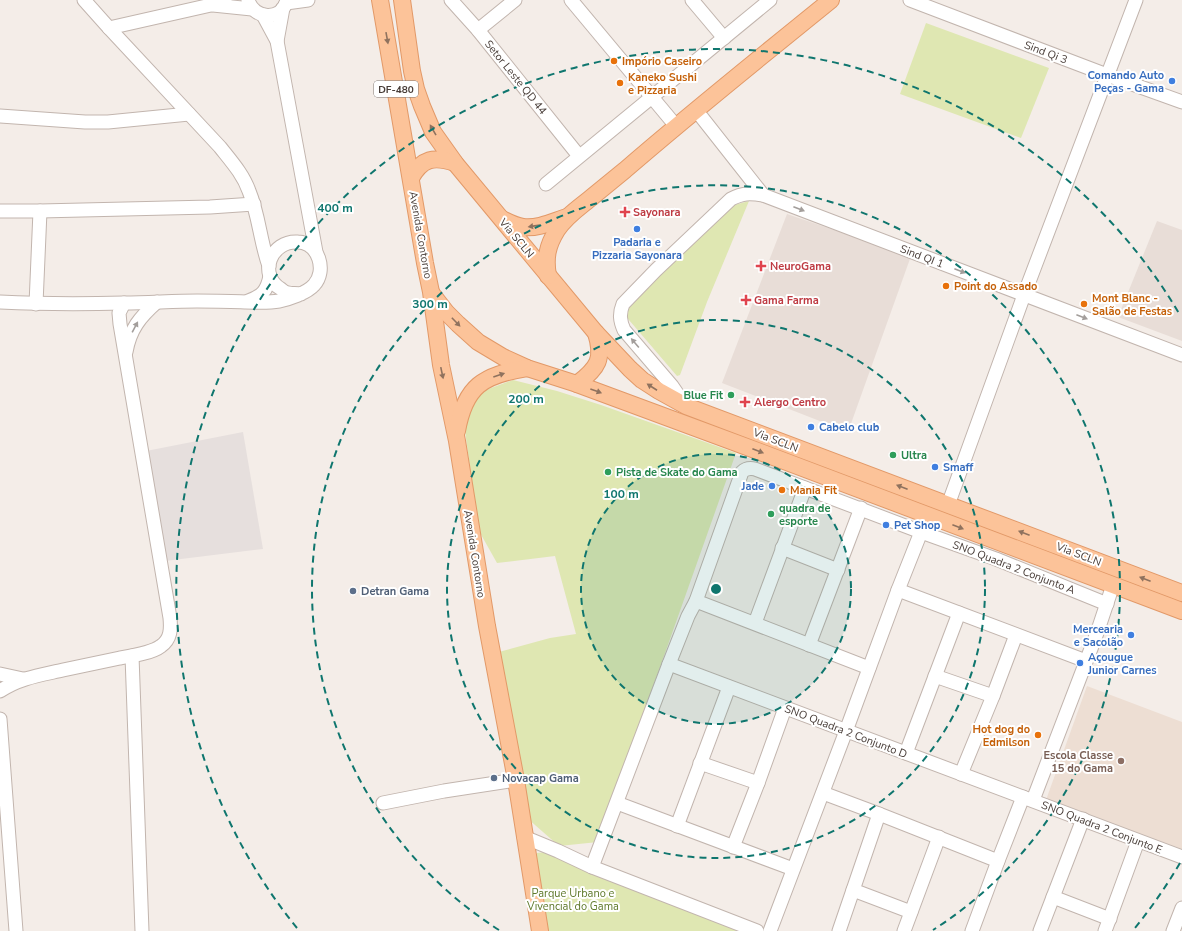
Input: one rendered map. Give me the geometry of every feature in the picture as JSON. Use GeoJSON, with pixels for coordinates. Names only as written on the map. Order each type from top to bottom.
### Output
{"type":"FeatureCollection","features":[{"type":"Feature","properties":{"kind":"main road","name":"DF-480"},"geometry":{"type":"LineString","coordinates":[[380,0],[411,178]]}},
{"type":"Feature","properties":{"kind":"main road","name":"DF-480"},"geometry":{"type":"LineString","coordinates":[[402,0],[416,89],[433,132],[455,163]]}},
{"type":"Feature","properties":{"kind":"main road"},"geometry":{"type":"LineString","coordinates":[[548,276],[546,263],[547,252],[557,230],[567,217],[831,0]]}},
{"type":"Feature","properties":{"kind":"main road"},"geometry":{"type":"LineString","coordinates":[[411,178],[423,162],[438,159],[455,163]]}},
{"type":"Feature","properties":{"kind":"main road","name":"Via SCLN"},"geometry":{"type":"LineString","coordinates":[[455,163],[596,333],[642,380],[659,391],[686,406],[722,420],[1182,593]]}},
{"type":"Feature","properties":{"kind":"main road","name":"Avenida Contorno"},"geometry":{"type":"LineString","coordinates":[[411,178],[432,292],[441,366],[456,437],[487,626],[516,780],[540,931]]}},
{"type":"Feature","properties":{"kind":"main road"},"geometry":{"type":"LineString","coordinates":[[501,219],[515,225],[532,227],[567,217]]}},
{"type":"Feature","properties":{"kind":"main road","name":"Via SCLN"},"geometry":{"type":"LineString","coordinates":[[432,292],[446,312],[473,338],[489,349],[527,368],[577,384],[739,444],[1182,611]]}},
{"type":"Feature","properties":{"kind":"main road"},"geometry":{"type":"LineString","coordinates":[[577,384],[591,372],[599,358],[599,344],[596,333]]}},
{"type":"Feature","properties":{"kind":"main road"},"geometry":{"type":"LineString","coordinates":[[456,437],[463,408],[468,397],[475,388],[498,374],[511,370],[527,368]]}},
{"type":"Feature","properties":{"kind":"main road"},"geometry":{"type":"LineString","coordinates":[[715,436],[721,427],[722,420]]}},
{"type":"Feature","properties":{"kind":"main road"},"geometry":{"type":"LineString","coordinates":[[739,444],[737,434],[744,428]]}},
{"type":"Feature","properties":{"kind":"street"},"geometry":{"type":"LineString","coordinates":[[84,0],[220,147],[234,165],[243,178],[254,204],[269,270],[276,286],[287,293],[301,294]]}},
{"type":"Feature","properties":{"kind":"street"},"geometry":{"type":"LineString","coordinates":[[109,28],[211,5],[225,0]]}},
{"type":"Feature","properties":{"kind":"street"},"geometry":{"type":"LineString","coordinates":[[211,5],[254,8],[274,14],[285,4],[308,0]]}},
{"type":"Feature","properties":{"kind":"street","name":"Setor Leste QD 44"},"geometry":{"type":"LineString","coordinates":[[451,0],[478,30],[579,156]]}},
{"type":"Feature","properties":{"kind":"street"},"geometry":{"type":"LineString","coordinates":[[478,30],[515,0]]}},
{"type":"Feature","properties":{"kind":"street"},"geometry":{"type":"LineString","coordinates":[[571,0],[676,126]]}},
{"type":"Feature","properties":{"kind":"street"},"geometry":{"type":"LineString","coordinates":[[692,0],[724,38]]}},
{"type":"Feature","properties":{"kind":"street","name":"Sind Qi 3"},"geometry":{"type":"LineString","coordinates":[[910,0],[1182,102]]}},
{"type":"Feature","properties":{"kind":"street"},"geometry":{"type":"LineString","coordinates":[[948,505],[1024,295],[1136,0]]}},
{"type":"Feature","properties":{"kind":"street"},"geometry":{"type":"LineString","coordinates":[[546,184],[724,38],[764,2]]}},
{"type":"Feature","properties":{"kind":"street"},"geometry":{"type":"LineString","coordinates":[[0,302],[36,304],[197,301],[264,302],[278,301],[293,297],[308,291],[314,286],[321,272],[320,261],[316,252],[310,223],[277,41],[285,4]]}},
{"type":"Feature","properties":{"kind":"street"},"geometry":{"type":"LineString","coordinates":[[254,8],[277,41]]}},
{"type":"Feature","properties":{"kind":"street"},"geometry":{"type":"LineString","coordinates":[[696,110],[763,195]]}},
{"type":"Feature","properties":{"kind":"street"},"geometry":{"type":"LineString","coordinates":[[0,116],[85,122],[108,122],[189,114]]}},
{"type":"Feature","properties":{"kind":"street"},"geometry":{"type":"LineString","coordinates":[[686,406],[672,386],[624,330],[621,323],[620,312],[623,304],[656,270],[731,199],[741,194],[752,193],[763,195]]}},
{"type":"Feature","properties":{"kind":"street","name":"Sind QI 1"},"geometry":{"type":"LineString","coordinates":[[763,195],[1182,355]]}},
{"type":"Feature","properties":{"kind":"street"},"geometry":{"type":"LineString","coordinates":[[0,210],[40,211],[210,207],[254,204]]}},
{"type":"Feature","properties":{"kind":"street"},"geometry":{"type":"LineString","coordinates":[[36,304],[40,211]]}},
{"type":"Feature","properties":{"kind":"street"},"geometry":{"type":"LineString","coordinates":[[258,221],[270,237],[287,243],[301,242],[309,245],[316,252]]}},
{"type":"Feature","properties":{"kind":"street"},"geometry":{"type":"LineString","coordinates":[[244,302],[260,296],[264,292],[267,287],[271,257],[276,250],[287,243],[310,223]]}},
{"type":"Feature","properties":{"kind":"street"},"geometry":{"type":"LineString","coordinates":[[125,359],[128,344],[140,318],[157,302]]}},
{"type":"Feature","properties":{"kind":"street"},"geometry":{"type":"LineString","coordinates":[[0,691],[23,679],[132,656],[161,646],[169,636],[171,628],[170,618],[119,318],[119,313],[124,303]]}},
{"type":"Feature","properties":{"kind":"street","name":"SNO Quadra 2 Conjunto A"},"geometry":{"type":"LineString","coordinates":[[696,601],[742,472],[751,468],[996,559],[1107,604]]}},
{"type":"Feature","properties":{"kind":"street"},"geometry":{"type":"LineString","coordinates":[[755,623],[805,488]]}},
{"type":"Feature","properties":{"kind":"street"},"geometry":{"type":"LineString","coordinates":[[809,645],[861,508]]}},
{"type":"Feature","properties":{"kind":"street"},"geometry":{"type":"LineString","coordinates":[[770,931],[792,869],[823,793],[921,532]]}},
{"type":"Feature","properties":{"kind":"street"},"geometry":{"type":"LineString","coordinates":[[782,548],[838,570]]}},
{"type":"Feature","properties":{"kind":"street"},"geometry":{"type":"LineString","coordinates":[[972,931],[998,861],[1028,799],[1086,661],[1114,585]]}},
{"type":"Feature","properties":{"kind":"street"},"geometry":{"type":"LineString","coordinates":[[898,590],[1086,661]]}},
{"type":"Feature","properties":{"kind":"street"},"geometry":{"type":"LineString","coordinates":[[592,867],[669,664],[688,616],[696,601],[869,668]]}},
{"type":"Feature","properties":{"kind":"street"},"geometry":{"type":"LineString","coordinates":[[906,753],[959,613]]}},
{"type":"Feature","properties":{"kind":"street"},"geometry":{"type":"LineString","coordinates":[[961,774],[1016,635]]}},
{"type":"Feature","properties":{"kind":"street"},"geometry":{"type":"LineString","coordinates":[[132,656],[142,931]]}},
{"type":"Feature","properties":{"kind":"street","name":"SNO Quadra 2 Conjunto D"},"geometry":{"type":"LineString","coordinates":[[669,664],[1028,799]]}},
{"type":"Feature","properties":{"kind":"street"},"geometry":{"type":"LineString","coordinates":[[0,674],[23,679]]}},
{"type":"Feature","properties":{"kind":"street"},"geometry":{"type":"LineString","coordinates":[[935,676],[993,696]]}},
{"type":"Feature","properties":{"kind":"street"},"geometry":{"type":"LineString","coordinates":[[677,826],[729,687]]}},
{"type":"Feature","properties":{"kind":"street"},"geometry":{"type":"LineString","coordinates":[[734,847],[785,708]]}},
{"type":"Feature","properties":{"kind":"street"},"geometry":{"type":"LineString","coordinates":[[0,719],[16,931]]}},
{"type":"Feature","properties":{"kind":"street"},"geometry":{"type":"LineString","coordinates":[[700,763],[758,783]]}},
{"type":"Feature","properties":{"kind":"street"},"geometry":{"type":"LineString","coordinates":[[384,803],[444,791],[516,780]]}},
{"type":"Feature","properties":{"kind":"street"},"geometry":{"type":"LineString","coordinates":[[823,793],[998,861]]}},
{"type":"Feature","properties":{"kind":"street","name":"SNO Quadra 2 Conjunto E"},"geometry":{"type":"LineString","coordinates":[[1028,799],[1182,857]]}},
{"type":"Feature","properties":{"kind":"street"},"geometry":{"type":"LineString","coordinates":[[617,803],[792,869]]}},
{"type":"Feature","properties":{"kind":"street"},"geometry":{"type":"LineString","coordinates":[[839,931],[879,814]]}},
{"type":"Feature","properties":{"kind":"street"},"geometry":{"type":"LineString","coordinates":[[1040,931],[1084,819]]}},
{"type":"Feature","properties":{"kind":"street"},"geometry":{"type":"LineString","coordinates":[[524,837],[592,867],[757,931]]}},
{"type":"Feature","properties":{"kind":"street"},"geometry":{"type":"LineString","coordinates":[[904,931],[939,837]]}},
{"type":"Feature","properties":{"kind":"street"},"geometry":{"type":"LineString","coordinates":[[1053,897],[1107,925],[1138,840]]}},
{"type":"Feature","properties":{"kind":"street"},"geometry":{"type":"LineString","coordinates":[[853,890],[911,912]]}},
{"type":"Feature","properties":{"kind":"street"},"geometry":{"type":"LineString","coordinates":[[1177,929],[1182,908]]}},
{"type":"Feature","properties":{"kind":"shaded area"},"geometry":{"type":"Polygon","coordinates":[[[787,214],[911,256],[848,432],[722,383],[787,214]]]}},
{"type":"Feature","properties":{"kind":"shaded area"},"geometry":{"type":"Polygon","coordinates":[[[1157,221],[1182,230],[1182,341],[1118,317],[1157,221]]]}},
{"type":"Feature","properties":{"kind":"shaded area"},"geometry":{"type":"Polygon","coordinates":[[[243,432],[263,549],[165,561],[146,451],[243,432]]]}},
{"type":"Feature","properties":{"kind":"shaded area","name":"Escola Classe 15 do Gama"},"geometry":{"type":"Polygon","coordinates":[[[1087,686],[1182,722],[1182,850],[1046,800],[1087,686]]]}},
{"type":"Feature","properties":{"kind":"green space"},"geometry":{"type":"Polygon","coordinates":[[[926,23],[1049,68],[1021,138],[900,94],[926,23]]]}},
{"type":"Feature","properties":{"kind":"green space"},"geometry":{"type":"Polygon","coordinates":[[[749,201],[707,302],[680,375],[677,376],[623,313],[668,264],[727,207],[749,201]]]}},
{"type":"Feature","properties":{"kind":"green space"},"geometry":{"type":"Polygon","coordinates":[[[513,380],[557,391],[601,405],[736,453],[598,842],[559,846],[527,818],[499,652],[550,638],[576,634],[555,556],[497,563],[479,531],[464,424],[475,394],[513,380]]]}},
{"type":"Feature","properties":{"kind":"green space","name":"Parque Urbano e Vivencial do Gama"},"geometry":{"type":"Polygon","coordinates":[[[546,852],[746,931],[545,931],[534,861],[537,853],[546,852]]]}},
{"type":"Feature","properties":{"kind":"place","name":"Impório Caseiro"},"geometry":{"type":"Point","coordinates":[614,61]}},
{"type":"Feature","properties":{"kind":"place","name":"Comando Auto Peças - Gama"},"geometry":{"type":"Point","coordinates":[1172,81]}},
{"type":"Feature","properties":{"kind":"place","name":"Kaneko Sushi e Pizzaria"},"geometry":{"type":"Point","coordinates":[620,83]}},
{"type":"Feature","properties":{"kind":"place","name":"Sayonara"},"geometry":{"type":"Point","coordinates":[625,212]}},
{"type":"Feature","properties":{"kind":"place","name":"Padaria e Pizzaria Sayonara"},"geometry":{"type":"Point","coordinates":[637,229]}},
{"type":"Feature","properties":{"kind":"place","name":"NeuroGama"},"geometry":{"type":"Point","coordinates":[761,266]}},
{"type":"Feature","properties":{"kind":"place","name":"Point do Assado"},"geometry":{"type":"Point","coordinates":[946,286]}},
{"type":"Feature","properties":{"kind":"place","name":"Gama Farma"},"geometry":{"type":"Point","coordinates":[746,300]}},
{"type":"Feature","properties":{"kind":"place","name":"Mont Blanc - Salão de Festas"},"geometry":{"type":"Point","coordinates":[1084,304]}},
{"type":"Feature","properties":{"kind":"place","name":"Blue Fit"},"geometry":{"type":"Point","coordinates":[731,395]}},
{"type":"Feature","properties":{"kind":"place","name":"Alergo Centro"},"geometry":{"type":"Point","coordinates":[745,402]}},
{"type":"Feature","properties":{"kind":"place","name":"Cabelo club"},"geometry":{"type":"Point","coordinates":[811,427]}},
{"type":"Feature","properties":{"kind":"place","name":"Ultra"},"geometry":{"type":"Point","coordinates":[893,455]}},
{"type":"Feature","properties":{"kind":"place","name":"Smaff"},"geometry":{"type":"Point","coordinates":[935,467]}},
{"type":"Feature","properties":{"kind":"place","name":"Pista de Skate do Gama"},"geometry":{"type":"Point","coordinates":[608,472]}},
{"type":"Feature","properties":{"kind":"place","name":"Jade"},"geometry":{"type":"Point","coordinates":[772,486]}},
{"type":"Feature","properties":{"kind":"place","name":"Mania Fit"},"geometry":{"type":"Point","coordinates":[782,490]}},
{"type":"Feature","properties":{"kind":"place","name":"quadra de esporte"},"geometry":{"type":"Point","coordinates":[771,514]}},
{"type":"Feature","properties":{"kind":"place","name":"Pet Shop"},"geometry":{"type":"Point","coordinates":[886,525]}},
{"type":"Feature","properties":{"kind":"place","name":"Detran Gama"},"geometry":{"type":"Point","coordinates":[353,591]}},
{"type":"Feature","properties":{"kind":"place","name":"Mercearia e Sacolão"},"geometry":{"type":"Point","coordinates":[1131,635]}},
{"type":"Feature","properties":{"kind":"place","name":"Açougue Junior Carnes"},"geometry":{"type":"Point","coordinates":[1080,663]}},
{"type":"Feature","properties":{"kind":"place","name":"Hot dog do Edmilson"},"geometry":{"type":"Point","coordinates":[1038,735]}},
{"type":"Feature","properties":{"kind":"place","name":"Escola Classe 15 do Gama"},"geometry":{"type":"Point","coordinates":[1121,761]}},
{"type":"Feature","properties":{"kind":"place","name":"Novacap Gama"},"geometry":{"type":"Point","coordinates":[494,778]}}]}
